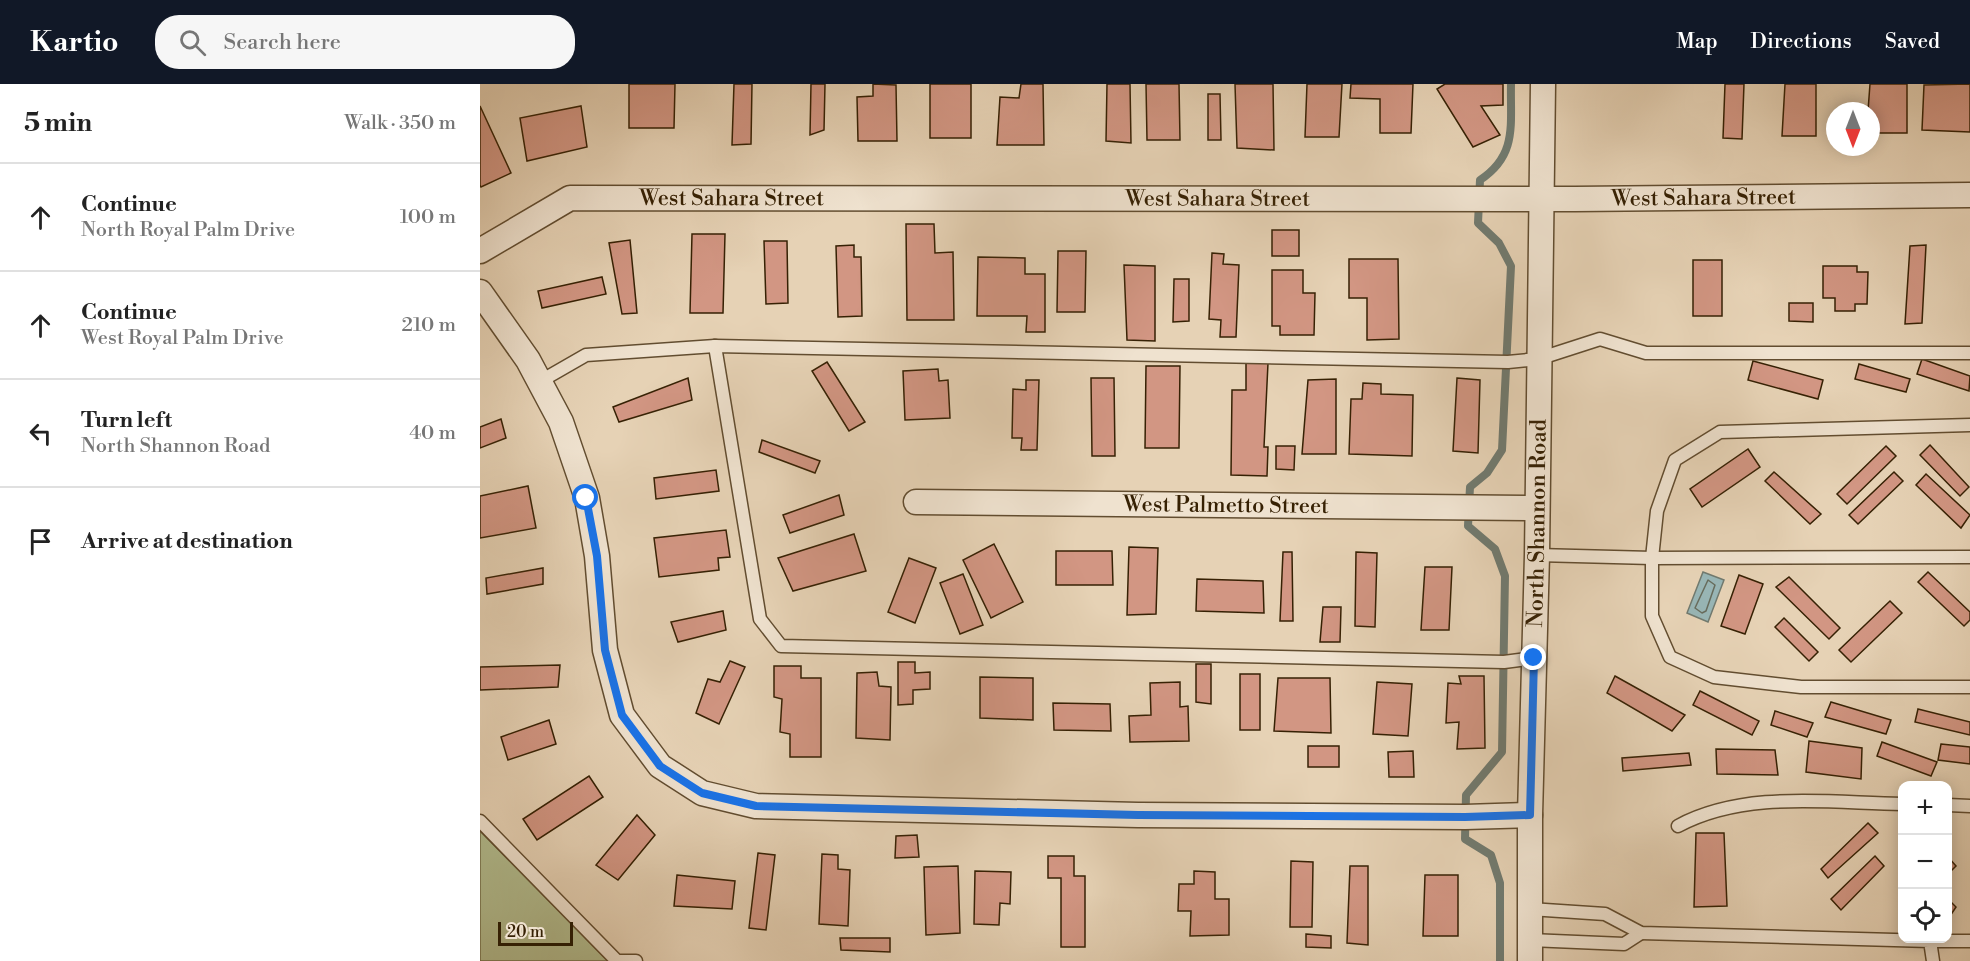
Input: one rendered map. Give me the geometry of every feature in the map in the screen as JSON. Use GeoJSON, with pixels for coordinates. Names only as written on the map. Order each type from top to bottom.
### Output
{"type":"FeatureCollection","features":[{"type":"Feature","properties":{"kind":"street","name":"North Shannon Road"},"geometry":{"type":"LineString","coordinates":[[1530,951],[1530,815],[1537,555],[1543,84]]}},
{"type":"Feature","properties":{"kind":"street","name":"West Sahara Street"},"geometry":{"type":"LineString","coordinates":[[480,251],[570,198],[1540,199],[1970,195]]}},
{"type":"Feature","properties":{"kind":"street"},"geometry":{"type":"LineString","coordinates":[[480,292],[528,360],[561,422],[586,498],[597,556],[605,650],[622,715],[660,766],[702,793],[756,806],[1149,815],[1465,817],[1530,815]]}},
{"type":"Feature","properties":{"kind":"street","name":"West Palmetto Street"},"geometry":{"type":"LineString","coordinates":[[916,502],[1536,508]]}},
{"type":"Feature","properties":{"kind":"lane"},"geometry":{"type":"LineString","coordinates":[[539,382],[586,355],[715,346],[1508,362],[1538,359],[1600,339],[1646,353],[1970,353]]}},
{"type":"Feature","properties":{"kind":"lane"},"geometry":{"type":"LineString","coordinates":[[715,346],[760,619],[781,646],[1504,662],[1534,658]]}},
{"type":"Feature","properties":{"kind":"lane"},"geometry":{"type":"LineString","coordinates":[[1970,425],[1720,432],[1675,460],[1656,511],[1652,558],[1652,616],[1670,657],[1714,677],[1801,687],[1970,687]]}},
{"type":"Feature","properties":{"kind":"lane"},"geometry":{"type":"LineString","coordinates":[[1537,555],[1652,558],[1970,557]]}},
{"type":"Feature","properties":{"kind":"lane"},"geometry":{"type":"LineString","coordinates":[[1678,826],[1730,806],[1779,802],[1898,804]]}},
{"type":"Feature","properties":{"kind":"lane"},"geometry":{"type":"LineString","coordinates":[[1952,805],[1970,806]]}},
{"type":"Feature","properties":{"kind":"lane"},"geometry":{"type":"LineString","coordinates":[[480,821],[618,961],[636,961]]}},
{"type":"Feature","properties":{"kind":"lane"},"geometry":{"type":"LineString","coordinates":[[1530,909],[1605,914],[1641,933],[1898,940]]}},
{"type":"Feature","properties":{"kind":"lane"},"geometry":{"type":"LineString","coordinates":[[1530,951],[1624,944],[1641,933]]}},
{"type":"Feature","properties":{"kind":"lane"},"geometry":{"type":"LineString","coordinates":[[1952,941],[1970,941]]}},
{"type":"Feature","properties":{"kind":"lane"},"geometry":{"type":"LineString","coordinates":[[1930,943],[1933,961]]}},
{"type":"Feature","properties":{"kind":"green space"},"geometry":{"type":"Polygon","coordinates":[[[480,831],[608,961],[480,961],[480,831]]]}},
{"type":"Feature","properties":{"kind":"water"},"geometry":{"type":"Polygon","coordinates":[[[1703,572],[1724,580],[1708,622],[1687,613],[1703,572]]]}},
{"type":"Feature","properties":{"kind":"building"},"geometry":{"type":"Polygon","coordinates":[[[629,84],[675,84],[674,128],[629,128],[629,84]]]}},
{"type":"Feature","properties":{"kind":"building"},"geometry":{"type":"Polygon","coordinates":[[[734,84],[752,84],[751,144],[732,145],[734,84]]]}},
{"type":"Feature","properties":{"kind":"building"},"geometry":{"type":"Polygon","coordinates":[[[811,84],[825,84],[824,130],[810,135],[811,84]]]}},
{"type":"Feature","properties":{"kind":"building"},"geometry":{"type":"Polygon","coordinates":[[[873,84],[896,85],[897,141],[858,141],[857,97],[873,96],[873,84]]]}},
{"type":"Feature","properties":{"kind":"building"},"geometry":{"type":"Polygon","coordinates":[[[930,84],[971,84],[971,138],[930,138],[930,84]]]}},
{"type":"Feature","properties":{"kind":"building"},"geometry":{"type":"Polygon","coordinates":[[[1021,84],[1043,84],[1044,145],[997,145],[1000,97],[1019,98],[1021,84]]]}},
{"type":"Feature","properties":{"kind":"building"},"geometry":{"type":"Polygon","coordinates":[[[1107,84],[1130,84],[1131,143],[1106,141],[1107,84]]]}},
{"type":"Feature","properties":{"kind":"building"},"geometry":{"type":"Polygon","coordinates":[[[1146,84],[1179,84],[1180,140],[1147,140],[1146,84]]]}},
{"type":"Feature","properties":{"kind":"building"},"geometry":{"type":"Polygon","coordinates":[[[1235,84],[1273,84],[1274,150],[1237,148],[1235,84]]]}},
{"type":"Feature","properties":{"kind":"building"},"geometry":{"type":"Polygon","coordinates":[[[1307,84],[1342,84],[1339,137],[1305,137],[1307,84]]]}},
{"type":"Feature","properties":{"kind":"building"},"geometry":{"type":"Polygon","coordinates":[[[1351,84],[1413,84],[1411,133],[1380,133],[1380,99],[1350,98],[1351,84]]]}},
{"type":"Feature","properties":{"kind":"building"},"geometry":{"type":"Polygon","coordinates":[[[1445,84],[1503,84],[1503,105],[1481,106],[1500,135],[1473,147],[1437,89],[1445,84]]]}},
{"type":"Feature","properties":{"kind":"building"},"geometry":{"type":"Polygon","coordinates":[[[1725,84],[1744,84],[1742,139],[1723,138],[1725,84]]]}},
{"type":"Feature","properties":{"kind":"building"},"geometry":{"type":"Polygon","coordinates":[[[1785,84],[1816,84],[1816,136],[1782,136],[1785,84]]]}},
{"type":"Feature","properties":{"kind":"building"},"geometry":{"type":"Polygon","coordinates":[[[1870,84],[1907,84],[1907,133],[1880,133],[1880,102],[1869,102],[1870,84]]]}},
{"type":"Feature","properties":{"kind":"building"},"geometry":{"type":"Polygon","coordinates":[[[1970,84],[1970,132],[1922,130],[1924,85],[1970,84]]]}},
{"type":"Feature","properties":{"kind":"building"},"geometry":{"type":"Polygon","coordinates":[[[1208,94],[1220,94],[1221,140],[1208,140],[1208,94]]]}},
{"type":"Feature","properties":{"kind":"building"},"geometry":{"type":"Polygon","coordinates":[[[480,106],[511,173],[481,187],[480,185],[480,106]]]}},
{"type":"Feature","properties":{"kind":"building"},"geometry":{"type":"Polygon","coordinates":[[[581,106],[587,147],[527,161],[520,118],[581,106]]]}},
{"type":"Feature","properties":{"kind":"building"},"geometry":{"type":"Polygon","coordinates":[[[906,224],[934,224],[935,253],[953,252],[954,320],[907,320],[906,224]]]}},
{"type":"Feature","properties":{"kind":"building"},"geometry":{"type":"Polygon","coordinates":[[[1272,230],[1299,230],[1299,256],[1272,256],[1272,230]]]}},
{"type":"Feature","properties":{"kind":"building"},"geometry":{"type":"Polygon","coordinates":[[[692,234],[725,234],[723,313],[690,313],[692,234]]]}},
{"type":"Feature","properties":{"kind":"building"},"geometry":{"type":"Polygon","coordinates":[[[630,240],[637,313],[622,314],[609,243],[630,240]]]}},
{"type":"Feature","properties":{"kind":"building"},"geometry":{"type":"Polygon","coordinates":[[[764,241],[787,241],[788,303],[766,304],[764,241]]]}},
{"type":"Feature","properties":{"kind":"building"},"geometry":{"type":"Polygon","coordinates":[[[854,245],[854,257],[861,257],[862,316],[838,317],[836,246],[854,245]]]}},
{"type":"Feature","properties":{"kind":"building"},"geometry":{"type":"Polygon","coordinates":[[[1926,245],[1922,323],[1905,324],[1910,246],[1926,245]]]}},
{"type":"Feature","properties":{"kind":"building"},"geometry":{"type":"Polygon","coordinates":[[[1058,251],[1086,251],[1085,312],[1057,312],[1058,251]]]}},
{"type":"Feature","properties":{"kind":"building"},"geometry":{"type":"Polygon","coordinates":[[[1212,253],[1224,254],[1223,264],[1239,265],[1236,337],[1220,337],[1221,320],[1209,319],[1212,253]]]}},
{"type":"Feature","properties":{"kind":"building"},"geometry":{"type":"Polygon","coordinates":[[[978,257],[1025,258],[1025,274],[1045,274],[1045,332],[1026,332],[1027,316],[977,316],[978,257]]]}},
{"type":"Feature","properties":{"kind":"building"},"geometry":{"type":"Polygon","coordinates":[[[1349,259],[1398,259],[1399,339],[1367,340],[1367,298],[1349,298],[1349,259]]]}},
{"type":"Feature","properties":{"kind":"building"},"geometry":{"type":"Polygon","coordinates":[[[1693,260],[1722,260],[1722,316],[1693,316],[1693,260]]]}},
{"type":"Feature","properties":{"kind":"building"},"geometry":{"type":"Polygon","coordinates":[[[1124,265],[1155,266],[1155,341],[1127,340],[1124,265]]]}},
{"type":"Feature","properties":{"kind":"building"},"geometry":{"type":"Polygon","coordinates":[[[1823,266],[1857,266],[1857,272],[1868,272],[1867,304],[1855,304],[1855,311],[1835,311],[1835,298],[1823,298],[1823,266]]]}},
{"type":"Feature","properties":{"kind":"building"},"geometry":{"type":"Polygon","coordinates":[[[1272,270],[1303,270],[1303,293],[1315,293],[1314,335],[1280,335],[1280,326],[1272,326],[1272,270]]]}},
{"type":"Feature","properties":{"kind":"building"},"geometry":{"type":"Polygon","coordinates":[[[602,277],[606,294],[542,308],[538,291],[602,277]]]}},
{"type":"Feature","properties":{"kind":"building"},"geometry":{"type":"Polygon","coordinates":[[[1174,279],[1189,279],[1189,321],[1173,322],[1174,279]]]}},
{"type":"Feature","properties":{"kind":"building"},"geometry":{"type":"Polygon","coordinates":[[[1789,303],[1813,303],[1813,322],[1789,321],[1789,303]]]}},
{"type":"Feature","properties":{"kind":"building"},"geometry":{"type":"Polygon","coordinates":[[[1922,359],[1970,376],[1969,391],[1917,374],[1922,359]]]}},
{"type":"Feature","properties":{"kind":"building"},"geometry":{"type":"Polygon","coordinates":[[[1753,361],[1823,380],[1818,399],[1748,380],[1753,361]]]}},
{"type":"Feature","properties":{"kind":"building"},"geometry":{"type":"Polygon","coordinates":[[[827,362],[865,422],[849,431],[812,371],[827,362]]]}},
{"type":"Feature","properties":{"kind":"building"},"geometry":{"type":"Polygon","coordinates":[[[1246,363],[1268,363],[1264,447],[1268,447],[1267,476],[1231,475],[1232,390],[1246,390],[1246,363]]]}},
{"type":"Feature","properties":{"kind":"building"},"geometry":{"type":"Polygon","coordinates":[[[1859,364],[1910,379],[1906,392],[1855,379],[1859,364]]]}},
{"type":"Feature","properties":{"kind":"building"},"geometry":{"type":"Polygon","coordinates":[[[1146,366],[1180,366],[1179,448],[1145,448],[1146,366]]]}},
{"type":"Feature","properties":{"kind":"building"},"geometry":{"type":"Polygon","coordinates":[[[938,369],[939,381],[948,380],[950,418],[905,420],[903,371],[938,369]]]}},
{"type":"Feature","properties":{"kind":"building"},"geometry":{"type":"Polygon","coordinates":[[[688,378],[692,400],[619,422],[613,407],[688,378]]]}},
{"type":"Feature","properties":{"kind":"building"},"geometry":{"type":"Polygon","coordinates":[[[1091,378],[1114,378],[1115,456],[1092,456],[1091,378]]]}},
{"type":"Feature","properties":{"kind":"building"},"geometry":{"type":"Polygon","coordinates":[[[1457,378],[1480,380],[1478,453],[1453,451],[1457,378]]]}},
{"type":"Feature","properties":{"kind":"building"},"geometry":{"type":"Polygon","coordinates":[[[1336,379],[1336,454],[1302,454],[1308,380],[1336,379]]]}},
{"type":"Feature","properties":{"kind":"building"},"geometry":{"type":"Polygon","coordinates":[[[1026,380],[1039,380],[1037,450],[1021,450],[1022,438],[1012,438],[1013,389],[1026,390],[1026,380]]]}},
{"type":"Feature","properties":{"kind":"building"},"geometry":{"type":"Polygon","coordinates":[[[1363,383],[1381,384],[1381,394],[1413,395],[1412,456],[1349,454],[1351,399],[1362,399],[1363,383]]]}},
{"type":"Feature","properties":{"kind":"building"},"geometry":{"type":"Polygon","coordinates":[[[501,419],[506,438],[480,448],[480,427],[501,419]]]}},
{"type":"Feature","properties":{"kind":"building"},"geometry":{"type":"Polygon","coordinates":[[[762,440],[820,461],[815,473],[759,452],[762,440]]]}},
{"type":"Feature","properties":{"kind":"building"},"geometry":{"type":"Polygon","coordinates":[[[1930,445],[1969,487],[1960,496],[1920,455],[1930,445]]]}},
{"type":"Feature","properties":{"kind":"building"},"geometry":{"type":"Polygon","coordinates":[[[1276,446],[1295,446],[1294,470],[1276,469],[1276,446]]]}},
{"type":"Feature","properties":{"kind":"building"},"geometry":{"type":"Polygon","coordinates":[[[1886,446],[1896,456],[1847,504],[1837,494],[1886,446]]]}},
{"type":"Feature","properties":{"kind":"building"},"geometry":{"type":"Polygon","coordinates":[[[1748,449],[1760,467],[1702,507],[1690,489],[1748,449]]]}},
{"type":"Feature","properties":{"kind":"building"},"geometry":{"type":"Polygon","coordinates":[[[716,470],[719,491],[656,499],[654,478],[716,470]]]}},
{"type":"Feature","properties":{"kind":"building"},"geometry":{"type":"Polygon","coordinates":[[[1774,472],[1821,514],[1810,524],[1765,481],[1774,472]]]}},
{"type":"Feature","properties":{"kind":"building"},"geometry":{"type":"Polygon","coordinates":[[[1894,472],[1903,481],[1858,524],[1849,515],[1894,472]]]}},
{"type":"Feature","properties":{"kind":"building"},"geometry":{"type":"Polygon","coordinates":[[[1926,474],[1970,515],[1961,528],[1916,485],[1926,474]]]}},
{"type":"Feature","properties":{"kind":"building"},"geometry":{"type":"Polygon","coordinates":[[[528,486],[536,528],[480,538],[480,496],[528,486]]]}},
{"type":"Feature","properties":{"kind":"building"},"geometry":{"type":"Polygon","coordinates":[[[839,495],[844,515],[790,533],[783,515],[839,495]]]}},
{"type":"Feature","properties":{"kind":"building"},"geometry":{"type":"Polygon","coordinates":[[[726,530],[730,557],[718,558],[719,570],[659,577],[654,538],[726,530]]]}},
{"type":"Feature","properties":{"kind":"building"},"geometry":{"type":"Polygon","coordinates":[[[854,534],[866,571],[793,591],[778,558],[854,534]]]}},
{"type":"Feature","properties":{"kind":"building"},"geometry":{"type":"Polygon","coordinates":[[[994,544],[1023,602],[991,618],[963,560],[994,544]]]}},
{"type":"Feature","properties":{"kind":"building"},"geometry":{"type":"Polygon","coordinates":[[[1129,547],[1158,548],[1156,614],[1127,615],[1129,547]]]}},
{"type":"Feature","properties":{"kind":"building"},"geometry":{"type":"Polygon","coordinates":[[[1056,551],[1112,551],[1113,585],[1056,585],[1056,551]]]}},
{"type":"Feature","properties":{"kind":"building"},"geometry":{"type":"Polygon","coordinates":[[[1283,552],[1292,552],[1293,621],[1280,621],[1283,552]]]}},
{"type":"Feature","properties":{"kind":"building"},"geometry":{"type":"Polygon","coordinates":[[[1356,552],[1377,553],[1375,627],[1355,626],[1356,552]]]}},
{"type":"Feature","properties":{"kind":"building"},"geometry":{"type":"Polygon","coordinates":[[[909,558],[936,568],[915,623],[888,612],[909,558]]]}},
{"type":"Feature","properties":{"kind":"building"},"geometry":{"type":"Polygon","coordinates":[[[1425,567],[1452,567],[1449,630],[1421,630],[1425,567]]]}},
{"type":"Feature","properties":{"kind":"building"},"geometry":{"type":"Polygon","coordinates":[[[543,568],[543,584],[487,594],[486,578],[543,568]]]}},
{"type":"Feature","properties":{"kind":"building"},"geometry":{"type":"Polygon","coordinates":[[[1928,572],[1970,612],[1970,620],[1964,626],[1918,582],[1928,572]]]}},
{"type":"Feature","properties":{"kind":"building"},"geometry":{"type":"Polygon","coordinates":[[[963,574],[983,625],[960,634],[940,583],[963,574]]]}},
{"type":"Feature","properties":{"kind":"building"},"geometry":{"type":"Polygon","coordinates":[[[1739,575],[1763,584],[1745,634],[1721,626],[1739,575]]]}},
{"type":"Feature","properties":{"kind":"building"},"geometry":{"type":"Polygon","coordinates":[[[1789,577],[1840,628],[1829,639],[1776,587],[1789,577]]]}},
{"type":"Feature","properties":{"kind":"building"},"geometry":{"type":"Polygon","coordinates":[[[1197,579],[1263,581],[1264,613],[1196,611],[1197,579]]]}},
{"type":"Feature","properties":{"kind":"building"},"geometry":{"type":"Polygon","coordinates":[[[1890,601],[1902,613],[1851,662],[1839,650],[1890,601]]]}},
{"type":"Feature","properties":{"kind":"building"},"geometry":{"type":"Polygon","coordinates":[[[1323,607],[1341,607],[1340,642],[1320,642],[1323,607]]]}},
{"type":"Feature","properties":{"kind":"building"},"geometry":{"type":"Polygon","coordinates":[[[723,611],[726,630],[678,642],[671,622],[723,611]]]}},
{"type":"Feature","properties":{"kind":"building"},"geometry":{"type":"Polygon","coordinates":[[[1784,618],[1818,652],[1809,661],[1775,627],[1784,618]]]}},
{"type":"Feature","properties":{"kind":"building"},"geometry":{"type":"Polygon","coordinates":[[[730,661],[745,667],[719,724],[696,713],[708,679],[720,682],[730,661]]]}},
{"type":"Feature","properties":{"kind":"building"},"geometry":{"type":"Polygon","coordinates":[[[898,662],[915,662],[915,673],[930,672],[930,689],[913,690],[913,704],[898,705],[898,662]]]}},
{"type":"Feature","properties":{"kind":"building"},"geometry":{"type":"Polygon","coordinates":[[[1196,664],[1211,664],[1211,704],[1196,702],[1196,664]]]}},
{"type":"Feature","properties":{"kind":"building"},"geometry":{"type":"Polygon","coordinates":[[[560,665],[558,687],[480,690],[480,667],[560,665]]]}},
{"type":"Feature","properties":{"kind":"building"},"geometry":{"type":"Polygon","coordinates":[[[774,666],[801,666],[801,678],[821,678],[821,757],[790,757],[790,734],[780,732],[782,699],[774,697],[774,666]]]}},
{"type":"Feature","properties":{"kind":"building"},"geometry":{"type":"Polygon","coordinates":[[[877,672],[879,686],[891,687],[890,740],[856,738],[857,673],[877,672]]]}},
{"type":"Feature","properties":{"kind":"building"},"geometry":{"type":"Polygon","coordinates":[[[1240,674],[1260,674],[1260,730],[1240,730],[1240,674]]]}},
{"type":"Feature","properties":{"kind":"building"},"geometry":{"type":"Polygon","coordinates":[[[1459,676],[1484,676],[1485,748],[1457,749],[1459,722],[1446,723],[1448,683],[1461,684],[1459,676]]]}},
{"type":"Feature","properties":{"kind":"building"},"geometry":{"type":"Polygon","coordinates":[[[1615,676],[1685,715],[1672,731],[1607,693],[1615,676]]]}},
{"type":"Feature","properties":{"kind":"building"},"geometry":{"type":"Polygon","coordinates":[[[980,677],[1033,678],[1033,720],[980,718],[980,677]]]}},
{"type":"Feature","properties":{"kind":"building"},"geometry":{"type":"Polygon","coordinates":[[[1278,678],[1330,678],[1331,733],[1274,731],[1278,678]]]}},
{"type":"Feature","properties":{"kind":"building"},"geometry":{"type":"Polygon","coordinates":[[[1180,682],[1180,707],[1188,706],[1189,741],[1130,742],[1129,716],[1151,715],[1150,683],[1180,682]]]}},
{"type":"Feature","properties":{"kind":"building"},"geometry":{"type":"Polygon","coordinates":[[[1377,682],[1412,684],[1408,736],[1373,734],[1377,682]]]}},
{"type":"Feature","properties":{"kind":"building"},"geometry":{"type":"Polygon","coordinates":[[[1700,691],[1759,721],[1752,735],[1693,705],[1700,691]]]}},
{"type":"Feature","properties":{"kind":"building"},"geometry":{"type":"Polygon","coordinates":[[[1831,702],[1891,720],[1886,734],[1825,717],[1831,702]]]}},
{"type":"Feature","properties":{"kind":"building"},"geometry":{"type":"Polygon","coordinates":[[[1053,703],[1110,704],[1111,731],[1054,730],[1053,703]]]}},
{"type":"Feature","properties":{"kind":"building"},"geometry":{"type":"Polygon","coordinates":[[[1918,709],[1970,722],[1970,735],[1915,722],[1918,709]]]}},
{"type":"Feature","properties":{"kind":"building"},"geometry":{"type":"Polygon","coordinates":[[[1775,711],[1813,723],[1807,737],[1771,725],[1775,711]]]}},
{"type":"Feature","properties":{"kind":"building"},"geometry":{"type":"Polygon","coordinates":[[[549,720],[556,744],[508,760],[501,737],[549,720]]]}},
{"type":"Feature","properties":{"kind":"building"},"geometry":{"type":"Polygon","coordinates":[[[1809,741],[1862,748],[1861,779],[1806,772],[1809,741]]]}},
{"type":"Feature","properties":{"kind":"building"},"geometry":{"type":"Polygon","coordinates":[[[1882,742],[1937,762],[1931,776],[1877,756],[1882,742]]]}},
{"type":"Feature","properties":{"kind":"building"},"geometry":{"type":"Polygon","coordinates":[[[1941,744],[1970,747],[1970,764],[1938,760],[1941,744]]]}},
{"type":"Feature","properties":{"kind":"building"},"geometry":{"type":"Polygon","coordinates":[[[1308,746],[1339,746],[1339,767],[1308,767],[1308,746]]]}},
{"type":"Feature","properties":{"kind":"building"},"geometry":{"type":"Polygon","coordinates":[[[1716,749],[1775,750],[1778,775],[1717,774],[1716,749]]]}},
{"type":"Feature","properties":{"kind":"building"},"geometry":{"type":"Polygon","coordinates":[[[1413,751],[1414,777],[1389,777],[1388,752],[1413,751]]]}},
{"type":"Feature","properties":{"kind":"building"},"geometry":{"type":"Polygon","coordinates":[[[1689,753],[1691,765],[1623,771],[1622,758],[1689,753]]]}},
{"type":"Feature","properties":{"kind":"building"},"geometry":{"type":"Polygon","coordinates":[[[589,776],[603,797],[537,840],[523,819],[589,776]]]}},
{"type":"Feature","properties":{"kind":"building"},"geometry":{"type":"Polygon","coordinates":[[[637,815],[655,835],[618,880],[596,865],[637,815]]]}},
{"type":"Feature","properties":{"kind":"building"},"geometry":{"type":"Polygon","coordinates":[[[1868,823],[1878,833],[1828,878],[1821,869],[1868,823]]]}},
{"type":"Feature","properties":{"kind":"building"},"geometry":{"type":"Polygon","coordinates":[[[1696,833],[1724,833],[1727,906],[1694,907],[1696,833]]]}},
{"type":"Feature","properties":{"kind":"building"},"geometry":{"type":"Polygon","coordinates":[[[917,835],[919,857],[895,858],[896,836],[917,835]]]}},
{"type":"Feature","properties":{"kind":"building"},"geometry":{"type":"Polygon","coordinates":[[[758,853],[775,855],[766,930],[749,928],[758,853]]]}},
{"type":"Feature","properties":{"kind":"building"},"geometry":{"type":"Polygon","coordinates":[[[822,854],[838,855],[838,869],[850,870],[848,926],[819,924],[822,854]]]}},
{"type":"Feature","properties":{"kind":"building"},"geometry":{"type":"Polygon","coordinates":[[[1048,856],[1074,856],[1074,876],[1085,876],[1085,947],[1061,947],[1061,878],[1048,878],[1048,856]]]}},
{"type":"Feature","properties":{"kind":"building"},"geometry":{"type":"Polygon","coordinates":[[[1875,856],[1884,866],[1841,910],[1831,899],[1875,856]]]}},
{"type":"Feature","properties":{"kind":"building"},"geometry":{"type":"Polygon","coordinates":[[[1291,861],[1313,862],[1312,927],[1290,927],[1291,861]]]}},
{"type":"Feature","properties":{"kind":"building"},"geometry":{"type":"Polygon","coordinates":[[[958,866],[960,933],[926,935],[924,867],[958,866]]]}},
{"type":"Feature","properties":{"kind":"building"},"geometry":{"type":"Polygon","coordinates":[[[1350,866],[1368,866],[1368,945],[1347,943],[1350,866]]]}},
{"type":"Feature","properties":{"kind":"building"},"geometry":{"type":"Polygon","coordinates":[[[975,871],[1011,872],[1010,904],[1000,903],[999,925],[974,924],[975,871]]]}},
{"type":"Feature","properties":{"kind":"building"},"geometry":{"type":"Polygon","coordinates":[[[1194,871],[1215,872],[1215,899],[1229,899],[1229,935],[1190,936],[1191,911],[1178,911],[1179,884],[1194,884],[1194,871]]]}},
{"type":"Feature","properties":{"kind":"building"},"geometry":{"type":"Polygon","coordinates":[[[677,875],[735,881],[732,909],[674,906],[677,875]]]}},
{"type":"Feature","properties":{"kind":"building"},"geometry":{"type":"Polygon","coordinates":[[[1425,875],[1458,875],[1458,936],[1423,936],[1425,875]]]}},
{"type":"Feature","properties":{"kind":"building"},"geometry":{"type":"Polygon","coordinates":[[[1306,934],[1331,936],[1331,948],[1306,947],[1306,934]]]}},
{"type":"Feature","properties":{"kind":"building"},"geometry":{"type":"Polygon","coordinates":[[[840,938],[890,938],[890,952],[841,950],[840,938]]]}},
{"type":"Feature","properties":{"kind":"waterway"},"geometry":{"type":"LineString","coordinates":[[1500,961],[1500,883],[1491,855],[1465,839],[1466,795],[1502,752],[1505,576],[1495,549],[1468,526],[1470,487],[1487,473],[1502,450],[1511,266],[1499,243],[1478,223],[1480,180],[1501,160],[1509,138],[1511,84]]}},
{"type":"Feature","properties":{"kind":"route"},"geometry":{"type":"LineString","coordinates":[[586,498],[597,556],[605,650],[622,715],[660,766],[702,793],[756,806],[1138,815],[1465,817],[1501,814],[1530,815],[1534,658]]}}]}
